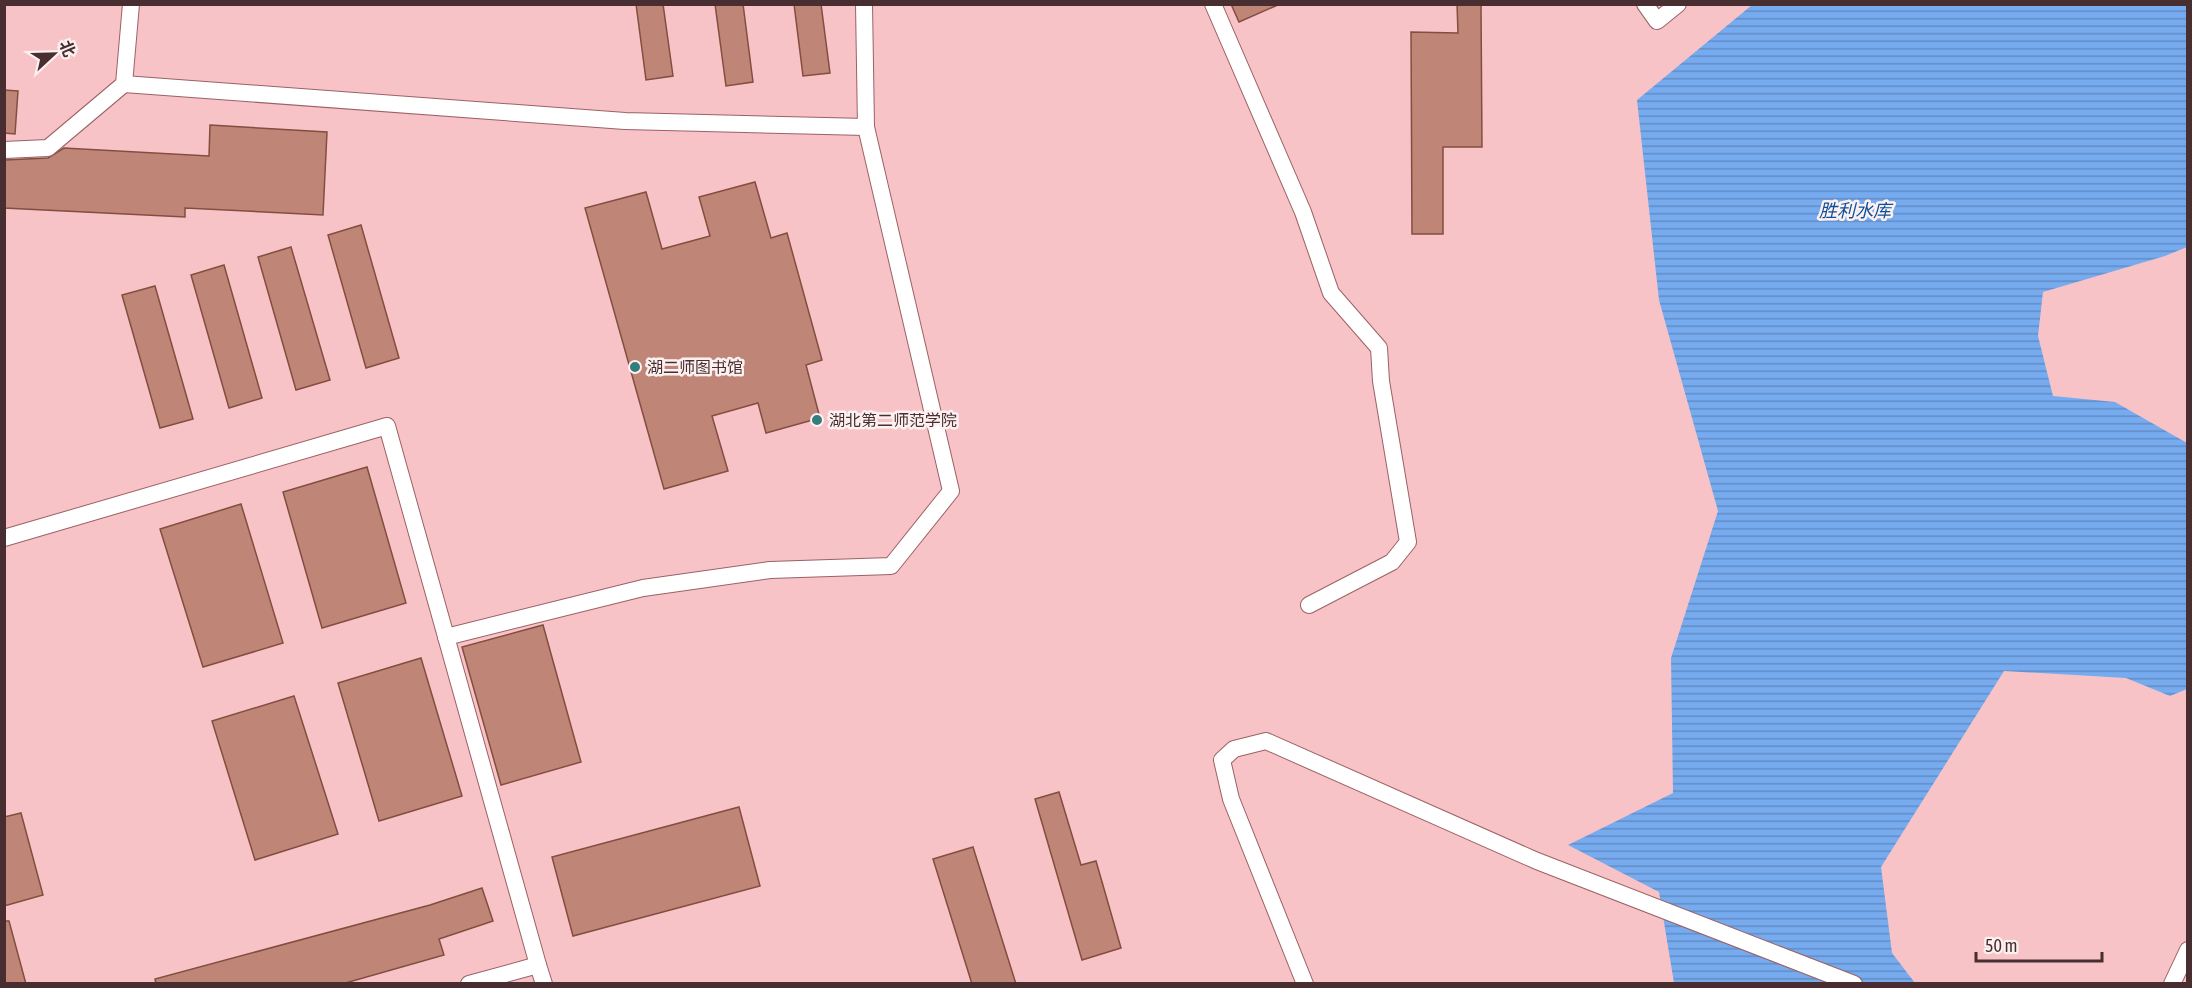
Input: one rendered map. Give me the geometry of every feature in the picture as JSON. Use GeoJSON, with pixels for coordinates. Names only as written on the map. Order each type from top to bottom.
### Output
{"type":"FeatureCollection","features":[{"type":"Feature","properties":{"kind":"street"},"geometry":{"type":"LineString","coordinates":[[124,84],[131,4]]}},
{"type":"Feature","properties":{"kind":"street"},"geometry":{"type":"LineString","coordinates":[[446,637],[643,588],[770,570],[891,566],[951,492],[866,127],[864,4]]}},
{"type":"Feature","properties":{"kind":"street"},"geometry":{"type":"LineString","coordinates":[[1213,4],[1303,212],[1331,294],[1379,348],[1381,381],[1408,542],[1392,562],[1309,606]]}},
{"type":"Feature","properties":{"kind":"street"},"geometry":{"type":"LineString","coordinates":[[1645,4],[1657,21],[1678,4]]}},
{"type":"Feature","properties":{"kind":"street"},"geometry":{"type":"LineString","coordinates":[[4,150],[48,148],[124,84],[625,121],[866,127]]}},
{"type":"Feature","properties":{"kind":"street"},"geometry":{"type":"LineString","coordinates":[[4,538],[387,426],[544,984]]}},
{"type":"Feature","properties":{"kind":"street"},"geometry":{"type":"LineString","coordinates":[[1305,984],[1231,800],[1222,760],[1234,748],[1266,741],[1537,861],[1854,984]]}},
{"type":"Feature","properties":{"kind":"street"},"geometry":{"type":"LineString","coordinates":[[2172,984],[2187,950]]}},
{"type":"Feature","properties":{"kind":"street"},"geometry":{"type":"LineString","coordinates":[[469,984],[538,965]]}},
{"type":"Feature","properties":{"kind":"water","name":"胜利水库"},"geometry":{"type":"Polygon","coordinates":[[[1752,5],[2187,5],[2187,247],[2165,256],[2043,292],[2038,336],[2053,396],[2115,402],[2187,443],[2187,689],[2170,696],[2126,678],[2004,671],[1881,867],[1892,953],[1915,983],[1674,983],[1659,892],[1568,845],[1673,793],[1671,658],[1718,511],[1659,300],[1637,100],[1752,5]]]}},
{"type":"Feature","properties":{"kind":"building"},"geometry":{"type":"Polygon","coordinates":[[[636,4],[663,4],[673,76],[646,80],[636,4]]]}},
{"type":"Feature","properties":{"kind":"building"},"geometry":{"type":"Polygon","coordinates":[[[715,4],[743,4],[753,82],[726,86],[715,4]]]}},
{"type":"Feature","properties":{"kind":"building"},"geometry":{"type":"Polygon","coordinates":[[[794,4],[821,4],[830,73],[803,76],[794,4]]]}},
{"type":"Feature","properties":{"kind":"building"},"geometry":{"type":"Polygon","coordinates":[[[1231,4],[1280,4],[1239,22],[1231,4]]]}},
{"type":"Feature","properties":{"kind":"building"},"geometry":{"type":"Polygon","coordinates":[[[1457,4],[1481,4],[1482,147],[1443,147],[1443,234],[1412,234],[1411,32],[1458,33],[1457,4]]]}},
{"type":"Feature","properties":{"kind":"building"},"geometry":{"type":"Polygon","coordinates":[[[4,90],[18,91],[15,134],[4,133],[4,90]]]}},
{"type":"Feature","properties":{"kind":"building"},"geometry":{"type":"Polygon","coordinates":[[[210,125],[327,132],[323,215],[185,208],[185,217],[4,208],[5,160],[48,158],[64,148],[209,156],[210,125]]]}},
{"type":"Feature","properties":{"kind":"building"},"geometry":{"type":"Polygon","coordinates":[[[755,182],[771,238],[787,233],[822,360],[806,365],[820,418],[766,433],[758,403],[712,416],[728,471],[664,489],[585,208],[646,192],[662,249],[710,236],[699,197],[755,182]]]}},
{"type":"Feature","properties":{"kind":"building"},"geometry":{"type":"Polygon","coordinates":[[[361,225],[399,358],[366,368],[328,235],[361,225]]]}},
{"type":"Feature","properties":{"kind":"building"},"geometry":{"type":"Polygon","coordinates":[[[291,247],[330,380],[296,390],[258,257],[291,247]]]}},
{"type":"Feature","properties":{"kind":"building"},"geometry":{"type":"Polygon","coordinates":[[[224,265],[262,398],[229,408],[191,275],[224,265]]]}},
{"type":"Feature","properties":{"kind":"building"},"geometry":{"type":"Polygon","coordinates":[[[155,286],[193,419],[160,428],[122,295],[155,286]]]}},
{"type":"Feature","properties":{"kind":"building"},"geometry":{"type":"Polygon","coordinates":[[[367,467],[406,603],[322,628],[283,492],[367,467]]]}},
{"type":"Feature","properties":{"kind":"building"},"geometry":{"type":"Polygon","coordinates":[[[241,504],[283,643],[203,667],[160,529],[241,504]]]}},
{"type":"Feature","properties":{"kind":"building"},"geometry":{"type":"Polygon","coordinates":[[[543,625],[581,762],[501,785],[462,647],[543,625]]]}},
{"type":"Feature","properties":{"kind":"building"},"geometry":{"type":"Polygon","coordinates":[[[421,658],[462,796],[379,821],[338,683],[421,658]]]}},
{"type":"Feature","properties":{"kind":"building"},"geometry":{"type":"Polygon","coordinates":[[[294,696],[338,834],[255,860],[212,721],[294,696]]]}},
{"type":"Feature","properties":{"kind":"building"},"geometry":{"type":"Polygon","coordinates":[[[1059,792],[1081,865],[1096,861],[1121,948],[1082,960],[1035,799],[1059,792]]]}},
{"type":"Feature","properties":{"kind":"building"},"geometry":{"type":"Polygon","coordinates":[[[739,807],[760,886],[573,936],[552,857],[739,807]]]}},
{"type":"Feature","properties":{"kind":"building"},"geometry":{"type":"Polygon","coordinates":[[[21,813],[43,895],[4,906],[4,817],[21,813]]]}},
{"type":"Feature","properties":{"kind":"building"},"geometry":{"type":"Polygon","coordinates":[[[973,847],[1016,984],[972,984],[933,859],[973,847]]]}},
{"type":"Feature","properties":{"kind":"building"},"geometry":{"type":"Polygon","coordinates":[[[482,888],[493,921],[439,939],[444,955],[342,984],[156,984],[155,979],[430,905],[482,888]]]}},
{"type":"Feature","properties":{"kind":"building"},"geometry":{"type":"Polygon","coordinates":[[[4,921],[9,921],[26,984],[4,984],[4,921]]]}},
{"type":"Feature","properties":{"kind":"place","name":"湖二师图书馆"},"geometry":{"type":"Point","coordinates":[635,367]}},
{"type":"Feature","properties":{"kind":"place","name":"湖北第二师范学院"},"geometry":{"type":"Point","coordinates":[817,420]}}]}
